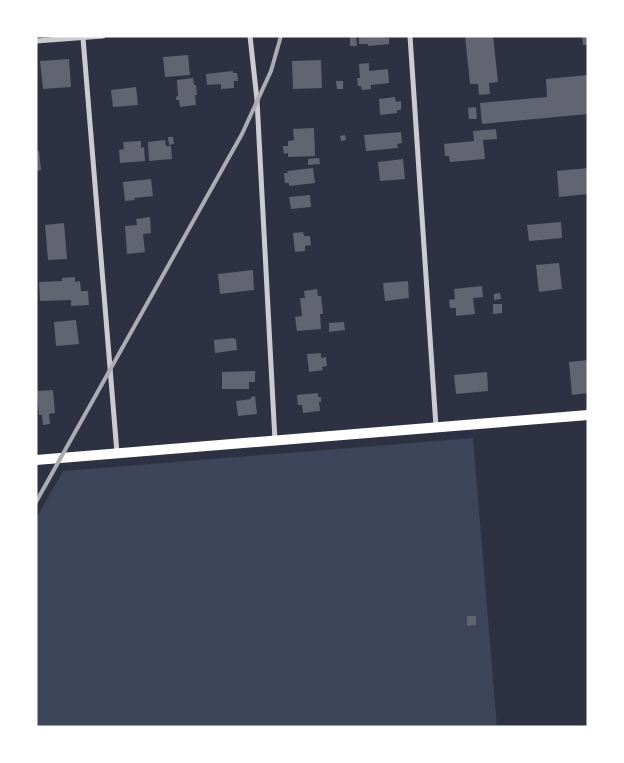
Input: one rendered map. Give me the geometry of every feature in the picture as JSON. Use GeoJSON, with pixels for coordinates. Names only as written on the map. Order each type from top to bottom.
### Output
{"type":"FeatureCollection","features":[{"type":"Feature","properties":{"kind":"main road"},"geometry":{"type":"LineString","coordinates":[[36,460],[588,415]]}},
{"type":"Feature","properties":{"kind":"street"},"geometry":{"type":"LineString","coordinates":[[36,41],[103,36]]}},
{"type":"Feature","properties":{"kind":"street"},"geometry":{"type":"LineString","coordinates":[[250,36],[258,100],[276,441]]}},
{"type":"Feature","properties":{"kind":"street"},"geometry":{"type":"LineString","coordinates":[[410,36],[436,428]]}},
{"type":"Feature","properties":{"kind":"street"},"geometry":{"type":"LineString","coordinates":[[83,38],[118,454]]}},
{"type":"Feature","properties":{"kind":"shaded area"},"geometry":{"type":"Polygon","coordinates":[[[473,438],[497,727],[36,727],[36,519],[63,471],[473,438]]]}},
{"type":"Feature","properties":{"kind":"building"},"geometry":{"type":"Polygon","coordinates":[[[350,36],[356,36],[357,46],[350,46],[350,36]]]}},
{"type":"Feature","properties":{"kind":"building"},"geometry":{"type":"Polygon","coordinates":[[[385,36],[385,38],[389,38],[389,44],[368,46],[368,44],[359,44],[359,37],[385,36]]]}},
{"type":"Feature","properties":{"kind":"building"},"geometry":{"type":"Polygon","coordinates":[[[465,36],[493,36],[498,82],[489,83],[490,94],[479,95],[478,84],[470,84],[465,36]]]}},
{"type":"Feature","properties":{"kind":"building"},"geometry":{"type":"Polygon","coordinates":[[[582,36],[588,36],[588,45],[583,45],[582,36]]]}},
{"type":"Feature","properties":{"kind":"building"},"geometry":{"type":"Polygon","coordinates":[[[188,55],[190,75],[165,77],[163,57],[188,55]]]}},
{"type":"Feature","properties":{"kind":"building"},"geometry":{"type":"Polygon","coordinates":[[[69,59],[71,87],[43,89],[40,61],[69,59]]]}},
{"type":"Feature","properties":{"kind":"building"},"geometry":{"type":"Polygon","coordinates":[[[321,60],[322,88],[293,89],[292,61],[321,60]]]}},
{"type":"Feature","properties":{"kind":"building"},"geometry":{"type":"Polygon","coordinates":[[[369,63],[369,71],[388,69],[389,83],[371,85],[371,89],[362,90],[361,86],[358,86],[357,78],[360,78],[359,64],[369,63]]]}},
{"type":"Feature","properties":{"kind":"building"},"geometry":{"type":"Polygon","coordinates":[[[233,71],[233,73],[237,73],[238,81],[234,81],[234,88],[221,89],[221,84],[207,85],[206,74],[233,71]]]}},
{"type":"Feature","properties":{"kind":"building"},"geometry":{"type":"Polygon","coordinates":[[[588,75],[588,114],[482,124],[480,103],[547,97],[546,79],[588,75]]]}},
{"type":"Feature","properties":{"kind":"building"},"geometry":{"type":"Polygon","coordinates":[[[193,78],[194,85],[196,85],[196,105],[180,107],[179,100],[176,100],[178,96],[177,80],[193,78]]]}},
{"type":"Feature","properties":{"kind":"building"},"geometry":{"type":"Polygon","coordinates":[[[336,81],[343,81],[343,89],[337,89],[336,81]]]}},
{"type":"Feature","properties":{"kind":"building"},"geometry":{"type":"Polygon","coordinates":[[[136,87],[138,105],[113,107],[111,90],[136,87]]]}},
{"type":"Feature","properties":{"kind":"building"},"geometry":{"type":"Polygon","coordinates":[[[395,97],[396,102],[401,101],[401,110],[397,110],[397,113],[380,115],[379,99],[395,97]]]}},
{"type":"Feature","properties":{"kind":"building"},"geometry":{"type":"Polygon","coordinates":[[[476,107],[477,119],[469,119],[468,108],[476,107]]]}},
{"type":"Feature","properties":{"kind":"building"},"geometry":{"type":"Polygon","coordinates":[[[314,128],[315,156],[288,157],[288,153],[284,154],[283,146],[288,146],[288,141],[294,140],[293,129],[314,128]]]}},
{"type":"Feature","properties":{"kind":"building"},"geometry":{"type":"Polygon","coordinates":[[[496,129],[497,139],[483,140],[485,159],[450,162],[449,156],[445,156],[444,144],[474,141],[473,131],[496,129]]]}},
{"type":"Feature","properties":{"kind":"building"},"geometry":{"type":"Polygon","coordinates":[[[401,132],[402,143],[397,144],[398,148],[366,151],[364,135],[401,132]]]}},
{"type":"Feature","properties":{"kind":"building"},"geometry":{"type":"Polygon","coordinates":[[[345,135],[346,140],[341,141],[340,136],[345,135]]]}},
{"type":"Feature","properties":{"kind":"building"},"geometry":{"type":"Polygon","coordinates":[[[168,137],[173,137],[174,144],[169,145],[168,137]]]}},
{"type":"Feature","properties":{"kind":"building"},"geometry":{"type":"Polygon","coordinates":[[[165,140],[166,146],[171,146],[172,159],[149,161],[148,142],[165,140]]]}},
{"type":"Feature","properties":{"kind":"building"},"geometry":{"type":"Polygon","coordinates":[[[141,141],[141,148],[144,147],[145,161],[120,163],[119,150],[124,149],[123,142],[141,141]]]}},
{"type":"Feature","properties":{"kind":"building"},"geometry":{"type":"Polygon","coordinates":[[[36,151],[39,151],[41,170],[36,171],[36,151]]]}},
{"type":"Feature","properties":{"kind":"building"},"geometry":{"type":"Polygon","coordinates":[[[319,158],[320,164],[308,165],[308,159],[319,158]]]}},
{"type":"Feature","properties":{"kind":"building"},"geometry":{"type":"Polygon","coordinates":[[[403,159],[405,179],[380,181],[378,162],[403,159]]]}},
{"type":"Feature","properties":{"kind":"building"},"geometry":{"type":"Polygon","coordinates":[[[313,168],[315,183],[289,186],[289,183],[285,183],[284,173],[288,173],[287,171],[313,168]]]}},
{"type":"Feature","properties":{"kind":"building"},"geometry":{"type":"Polygon","coordinates":[[[588,168],[588,194],[559,197],[557,171],[588,168]]]}},
{"type":"Feature","properties":{"kind":"building"},"geometry":{"type":"Polygon","coordinates":[[[151,179],[153,196],[125,201],[123,182],[151,179]]]}},
{"type":"Feature","properties":{"kind":"building"},"geometry":{"type":"Polygon","coordinates":[[[310,195],[311,207],[291,209],[289,197],[310,195]]]}},
{"type":"Feature","properties":{"kind":"building"},"geometry":{"type":"Polygon","coordinates":[[[150,217],[151,233],[143,234],[145,252],[127,254],[125,226],[137,225],[136,219],[150,217]]]}},
{"type":"Feature","properties":{"kind":"building"},"geometry":{"type":"Polygon","coordinates":[[[561,222],[562,238],[529,241],[527,225],[561,222]]]}},
{"type":"Feature","properties":{"kind":"building"},"geometry":{"type":"Polygon","coordinates":[[[64,223],[67,259],[48,260],[45,225],[64,223]]]}},
{"type":"Feature","properties":{"kind":"building"},"geometry":{"type":"Polygon","coordinates":[[[303,232],[304,236],[310,236],[311,245],[305,246],[305,251],[295,252],[293,233],[303,232]]]}},
{"type":"Feature","properties":{"kind":"building"},"geometry":{"type":"Polygon","coordinates":[[[559,263],[562,289],[539,292],[536,265],[559,263]]]}},
{"type":"Feature","properties":{"kind":"building"},"geometry":{"type":"Polygon","coordinates":[[[253,270],[254,290],[220,294],[218,274],[253,270]]]}},
{"type":"Feature","properties":{"kind":"building"},"geometry":{"type":"Polygon","coordinates":[[[75,277],[75,282],[80,281],[81,291],[88,291],[89,305],[71,306],[71,300],[40,301],[39,282],[62,281],[62,278],[75,277]]]}},
{"type":"Feature","properties":{"kind":"building"},"geometry":{"type":"Polygon","coordinates":[[[408,281],[409,298],[385,301],[383,283],[408,281]]]}},
{"type":"Feature","properties":{"kind":"building"},"geometry":{"type":"Polygon","coordinates":[[[482,286],[483,297],[473,298],[475,314],[456,316],[456,308],[450,308],[449,300],[455,299],[454,289],[482,286]]]}},
{"type":"Feature","properties":{"kind":"building"},"geometry":{"type":"Polygon","coordinates":[[[317,289],[318,296],[321,296],[323,314],[320,314],[321,329],[297,331],[295,317],[302,316],[300,298],[305,298],[304,291],[317,289]]]}},
{"type":"Feature","properties":{"kind":"building"},"geometry":{"type":"Polygon","coordinates":[[[500,293],[501,299],[494,300],[494,294],[500,293]]]}},
{"type":"Feature","properties":{"kind":"building"},"geometry":{"type":"Polygon","coordinates":[[[493,304],[502,304],[502,313],[493,314],[493,304]]]}},
{"type":"Feature","properties":{"kind":"building"},"geometry":{"type":"Polygon","coordinates":[[[76,320],[79,344],[56,346],[54,322],[76,320]]]}},
{"type":"Feature","properties":{"kind":"building"},"geometry":{"type":"Polygon","coordinates":[[[344,322],[345,330],[329,332],[329,323],[344,322]]]}},
{"type":"Feature","properties":{"kind":"building"},"geometry":{"type":"Polygon","coordinates":[[[236,339],[237,350],[215,353],[214,340],[236,339]]]}},
{"type":"Feature","properties":{"kind":"building"},"geometry":{"type":"Polygon","coordinates":[[[321,353],[321,358],[326,357],[327,366],[322,367],[323,370],[309,372],[307,354],[321,353]]]}},
{"type":"Feature","properties":{"kind":"building"},"geometry":{"type":"Polygon","coordinates":[[[588,360],[588,393],[572,395],[569,362],[588,360]]]}},
{"type":"Feature","properties":{"kind":"building"},"geometry":{"type":"Polygon","coordinates":[[[255,371],[255,382],[249,382],[249,389],[222,389],[222,372],[255,371]]]}},
{"type":"Feature","properties":{"kind":"building"},"geometry":{"type":"Polygon","coordinates":[[[487,372],[488,391],[456,394],[454,375],[487,372]]]}},
{"type":"Feature","properties":{"kind":"building"},"geometry":{"type":"Polygon","coordinates":[[[53,390],[55,413],[49,414],[50,424],[43,425],[42,415],[39,415],[37,391],[53,390]]]}},
{"type":"Feature","properties":{"kind":"building"},"geometry":{"type":"Polygon","coordinates":[[[318,393],[318,397],[321,397],[321,402],[319,402],[320,411],[303,413],[302,405],[298,405],[297,395],[318,393]]]}},
{"type":"Feature","properties":{"kind":"building"},"geometry":{"type":"Polygon","coordinates":[[[255,396],[257,414],[238,416],[236,401],[251,399],[251,397],[255,396]]]}},
{"type":"Feature","properties":{"kind":"building"},"geometry":{"type":"Polygon","coordinates":[[[467,616],[476,616],[476,625],[467,626],[467,616]]]}},
{"type":"Feature","properties":{"kind":"railway"},"geometry":{"type":"LineString","coordinates":[[36,502],[242,134],[271,71],[281,36]]}}]}
